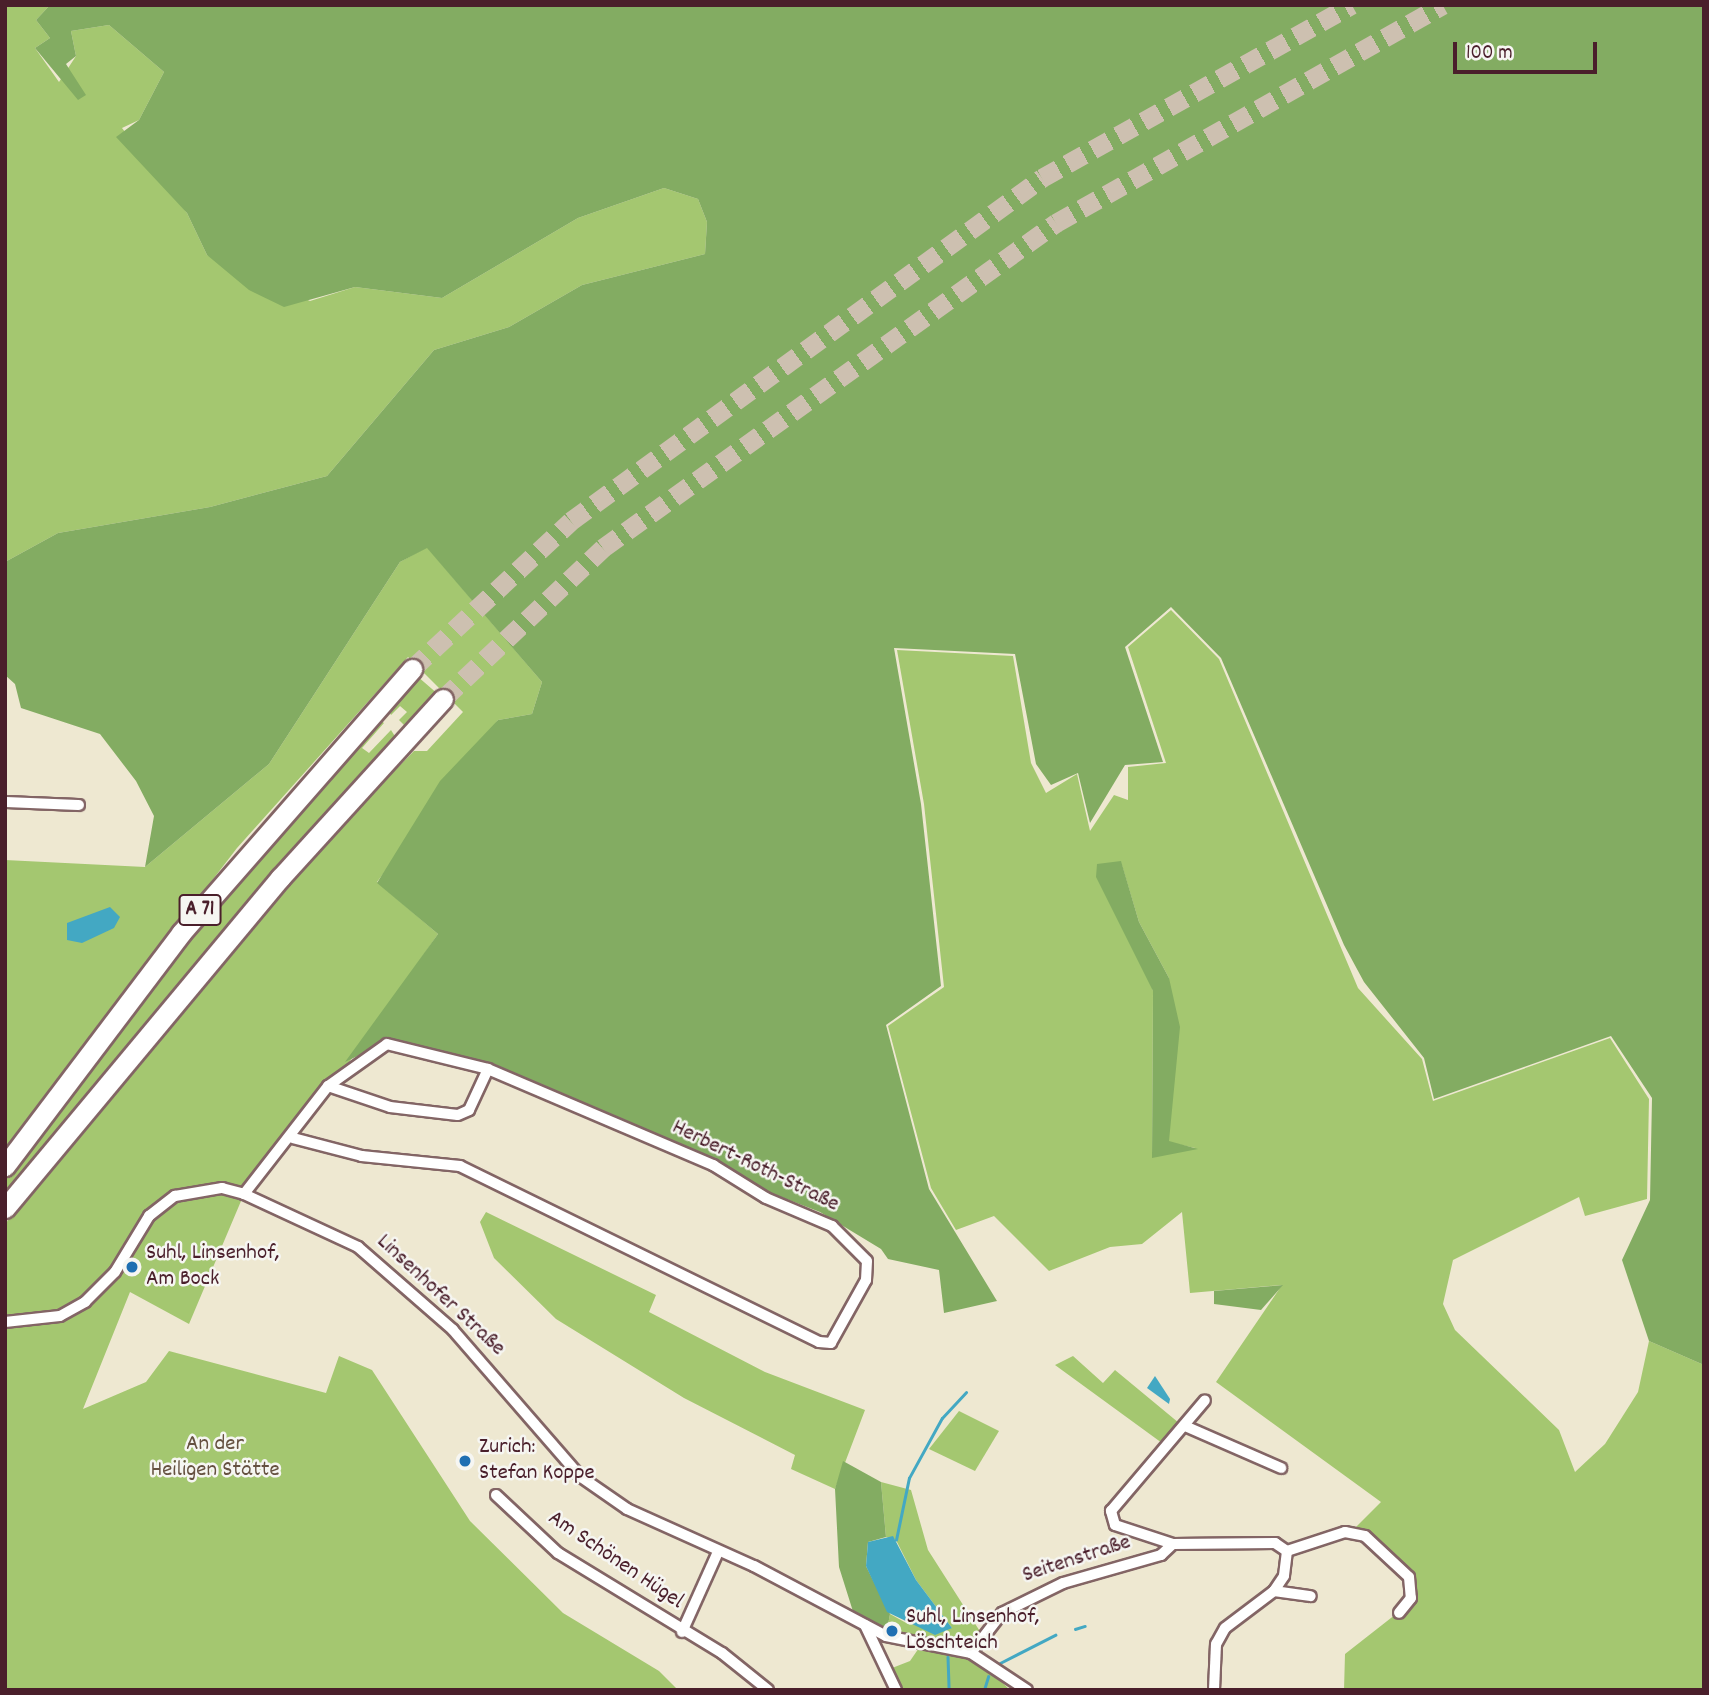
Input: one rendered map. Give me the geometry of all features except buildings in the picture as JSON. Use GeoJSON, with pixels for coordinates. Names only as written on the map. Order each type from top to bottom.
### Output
{"type":"FeatureCollection","features":[{"type":"Feature","properties":{"kind":"highway","name":"A 71"},"geometry":{"type":"LineString","coordinates":[[5,1166],[181,933],[412,669]]}},
{"type":"Feature","properties":{"kind":"highway","name":"A 71"},"geometry":{"type":"LineString","coordinates":[[5,1208],[280,878],[443,699]]}},
{"type":"Feature","properties":{"kind":"street"},"geometry":{"type":"LineString","coordinates":[[5,802],[79,805]]}},
{"type":"Feature","properties":{"kind":"street","name":"Herbert-Roth-Straße"},"geometry":{"type":"LineString","coordinates":[[243,1194],[293,1138],[328,1086],[387,1044],[488,1069],[713,1166],[766,1198],[832,1226],[868,1270],[831,1343],[460,1166],[362,1156],[293,1138]]}},
{"type":"Feature","properties":{"kind":"street"},"geometry":{"type":"LineString","coordinates":[[328,1086],[390,1107],[458,1115],[468,1111],[488,1069]]}},
{"type":"Feature","properties":{"kind":"street","name":"Linsenhofer Straße"},"geometry":{"type":"LineString","coordinates":[[5,1322],[60,1316],[85,1302],[115,1272],[149,1216],[175,1196],[222,1188],[243,1194],[358,1247],[453,1330],[581,1477],[627,1509],[717,1553],[754,1566],[864,1625],[904,1641],[971,1653],[1022,1689]]}},
{"type":"Feature","properties":{"kind":"street","name":"Seitenstraße"},"geometry":{"type":"LineString","coordinates":[[1205,1400],[1111,1511],[1115,1525],[1173,1544],[1255,1541],[1287,1551]]}},
{"type":"Feature","properties":{"kind":"street"},"geometry":{"type":"LineString","coordinates":[[1185,1426],[1281,1468]]}},
{"type":"Feature","properties":{"kind":"street","name":"Am Schönen Hügel"},"geometry":{"type":"LineString","coordinates":[[496,1495],[558,1553],[768,1690]]}},
{"type":"Feature","properties":{"kind":"street"},"geometry":{"type":"LineString","coordinates":[[1214,1690],[1216,1644],[1225,1628],[1274,1591],[1287,1551],[1345,1532],[1376,1542],[1404,1568],[1412,1587],[1399,1613]]}},
{"type":"Feature","properties":{"kind":"street","name":"Seitenstraße"},"geometry":{"type":"LineString","coordinates":[[971,1653],[993,1621],[1028,1596],[1161,1555],[1173,1544]]}},
{"type":"Feature","properties":{"kind":"street","name":"Am Schönen Hügel"},"geometry":{"type":"LineString","coordinates":[[682,1632],[717,1553]]}},
{"type":"Feature","properties":{"kind":"street"},"geometry":{"type":"LineString","coordinates":[[1274,1591],[1311,1596]]}},
{"type":"Feature","properties":{"kind":"street"},"geometry":{"type":"LineString","coordinates":[[864,1625],[895,1684]]}},
{"type":"Feature","properties":{"kind":"green space"},"geometry":{"type":"Polygon","coordinates":[[[5,5],[50,5],[36,20],[50,38],[35,48],[59,82],[76,56],[71,31],[109,25],[164,72],[139,120],[122,128],[187,213],[207,255],[310,301],[355,287],[442,298],[578,218],[664,188],[698,199],[707,222],[705,254],[582,285],[509,327],[434,350],[327,476],[210,507],[58,533],[5,562],[5,5]]]}},
{"type":"Feature","properties":{"kind":"green space"},"geometry":{"type":"Polygon","coordinates":[[[50,5],[1704,5],[1704,1365],[1649,1341],[1622,1260],[1650,1200],[1652,1098],[1611,1036],[1434,1099],[1424,1058],[1364,982],[1344,945],[1221,658],[1171,607],[1125,647],[1163,762],[1125,765],[1090,823],[1078,773],[1051,785],[1036,764],[1015,654],[894,648],[921,804],[941,986],[886,1025],[929,1189],[997,1301],[944,1313],[939,1270],[888,1259],[881,1249],[820,1212],[761,1189],[713,1159],[488,1063],[393,1039],[345,1062],[438,934],[377,883],[440,781],[498,720],[532,714],[542,682],[427,548],[400,562],[269,764],[145,867],[154,816],[136,781],[100,734],[21,708],[15,684],[5,675],[5,562],[58,533],[210,507],[327,476],[434,350],[509,327],[582,285],[705,254],[707,222],[698,199],[664,188],[578,218],[442,298],[355,287],[284,307],[249,290],[207,255],[187,213],[116,137],[139,120],[164,72],[109,25],[71,31],[76,56],[66,64],[86,95],[78,100],[35,48],[50,38],[36,20],[50,5]]]}},
{"type":"Feature","properties":{"kind":"green space","name":"An der Heiligen Stätte"},"geometry":{"type":"Polygon","coordinates":[[[427,547],[542,682],[532,714],[498,720],[377,882],[438,934],[345,1068],[244,1194],[189,1324],[130,1292],[83,1409],[146,1382],[169,1351],[326,1393],[339,1356],[372,1370],[470,1521],[563,1613],[659,1671],[678,1690],[5,1690],[5,1224],[329,837],[414,751],[427,751],[463,712],[408,657],[237,848],[5,1150],[5,860],[145,867],[269,764],[400,562],[427,547]]]}},
{"type":"Feature","properties":{"kind":"green space"},"geometry":{"type":"Polygon","coordinates":[[[1171,610],[1219,659],[1358,988],[1422,1059],[1433,1101],[1610,1038],[1649,1099],[1647,1199],[1585,1216],[1579,1197],[1453,1260],[1443,1304],[1455,1330],[1559,1430],[1575,1472],[1605,1444],[1638,1392],[1649,1341],[1704,1365],[1704,1690],[1344,1690],[1345,1654],[1405,1607],[1409,1577],[1351,1532],[1381,1502],[1216,1382],[1282,1285],[1190,1293],[1182,1212],[1142,1244],[1110,1247],[1049,1271],[994,1216],[956,1230],[931,1188],[888,1026],[944,987],[924,804],[897,650],[1013,656],[1031,763],[1046,793],[1077,774],[1090,831],[1114,795],[1128,800],[1128,767],[1166,763],[1128,647],[1171,610]],[[1121,862],[1153,991],[1152,1157],[1195,1148],[1168,1142],[1169,978],[1139,922],[1121,862]]]}},
{"type":"Feature","properties":{"kind":"green space"},"geometry":{"type":"Polygon","coordinates":[[[417,676],[439,695],[407,728],[399,720],[407,712],[400,706],[391,715],[387,707],[417,676]]]}},
{"type":"Feature","properties":{"kind":"green space"},"geometry":{"type":"Polygon","coordinates":[[[378,719],[384,723],[362,748],[369,753],[391,730],[396,738],[5,1198],[5,1181],[188,938],[378,719]]]}},
{"type":"Feature","properties":{"kind":"green space"},"geometry":{"type":"Polygon","coordinates":[[[1121,861],[1139,922],[1169,978],[1180,1027],[1169,1141],[1198,1149],[1152,1158],[1153,991],[1096,877],[1097,864],[1121,861]]]}},
{"type":"Feature","properties":{"kind":"green space"},"geometry":{"type":"Polygon","coordinates":[[[486,1212],[656,1295],[649,1312],[765,1372],[865,1410],[835,1489],[791,1469],[795,1455],[684,1398],[556,1319],[494,1258],[480,1222],[486,1212]]]}},
{"type":"Feature","properties":{"kind":"green space"},"geometry":{"type":"Polygon","coordinates":[[[1283,1285],[1261,1310],[1214,1304],[1214,1291],[1283,1285]]]}},
{"type":"Feature","properties":{"kind":"green space"},"geometry":{"type":"Polygon","coordinates":[[[1073,1356],[1103,1383],[1115,1370],[1179,1423],[1162,1443],[1055,1365],[1073,1356]]]}},
{"type":"Feature","properties":{"kind":"green space"},"geometry":{"type":"Polygon","coordinates":[[[959,1411],[999,1431],[975,1471],[929,1449],[959,1411]]]}},
{"type":"Feature","properties":{"kind":"green space"},"geometry":{"type":"Polygon","coordinates":[[[843,1461],[881,1482],[886,1537],[868,1542],[866,1566],[890,1614],[886,1636],[856,1621],[839,1567],[835,1489],[843,1461]]]}},
{"type":"Feature","properties":{"kind":"green space"},"geometry":{"type":"Polygon","coordinates":[[[881,1482],[911,1490],[928,1550],[981,1633],[971,1653],[1010,1690],[893,1690],[887,1670],[910,1661],[921,1645],[886,1636],[890,1614],[908,1624],[952,1628],[916,1580],[896,1540],[886,1537],[881,1482]]]}},
{"type":"Feature","properties":{"kind":"water"},"geometry":{"type":"Polygon","coordinates":[[[110,907],[120,917],[114,928],[82,943],[67,940],[67,923],[110,907]]]}},
{"type":"Feature","properties":{"kind":"water"},"geometry":{"type":"Polygon","coordinates":[[[1155,1376],[1170,1399],[1169,1404],[1147,1388],[1155,1376]]]}},
{"type":"Feature","properties":{"kind":"water"},"geometry":{"type":"Polygon","coordinates":[[[893,1536],[916,1580],[952,1628],[935,1635],[887,1612],[866,1566],[868,1542],[893,1536]]]}},
{"type":"Feature","properties":{"kind":"waterway"},"geometry":{"type":"LineString","coordinates":[[896,1540],[909,1478],[942,1418],[966,1392]]}},
{"type":"Feature","properties":{"kind":"waterway"},"geometry":{"type":"LineString","coordinates":[[1075,1629],[1085,1626]]}},
{"type":"Feature","properties":{"kind":"waterway"},"geometry":{"type":"LineString","coordinates":[[1000,1663],[1055,1635]]}},
{"type":"Feature","properties":{"kind":"waterway"},"geometry":{"type":"LineString","coordinates":[[948,1657],[949,1690]]}},
{"type":"Feature","properties":{"kind":"waterway"},"geometry":{"type":"LineString","coordinates":[[984,1690],[988,1677]]}},
{"type":"Feature","properties":{"kind":"tunnel"},"geometry":{"type":"LineString","coordinates":[[412,669],[571,521],[1042,178],[1352,5]]}},
{"type":"Feature","properties":{"kind":"tunnel"},"geometry":{"type":"LineString","coordinates":[[443,699],[603,548],[1056,223],[1443,5]]}},
{"type":"Feature","properties":{"kind":"place","name":"Suhl, Linsenhof, Am Bock"},"geometry":{"type":"Point","coordinates":[132,1267]}},
{"type":"Feature","properties":{"kind":"place","name":"Zurich: Stefan Koppe"},"geometry":{"type":"Point","coordinates":[465,1461]}},
{"type":"Feature","properties":{"kind":"place","name":"Suhl, Linsenhof, Löschteich"},"geometry":{"type":"Point","coordinates":[892,1631]}}]}
